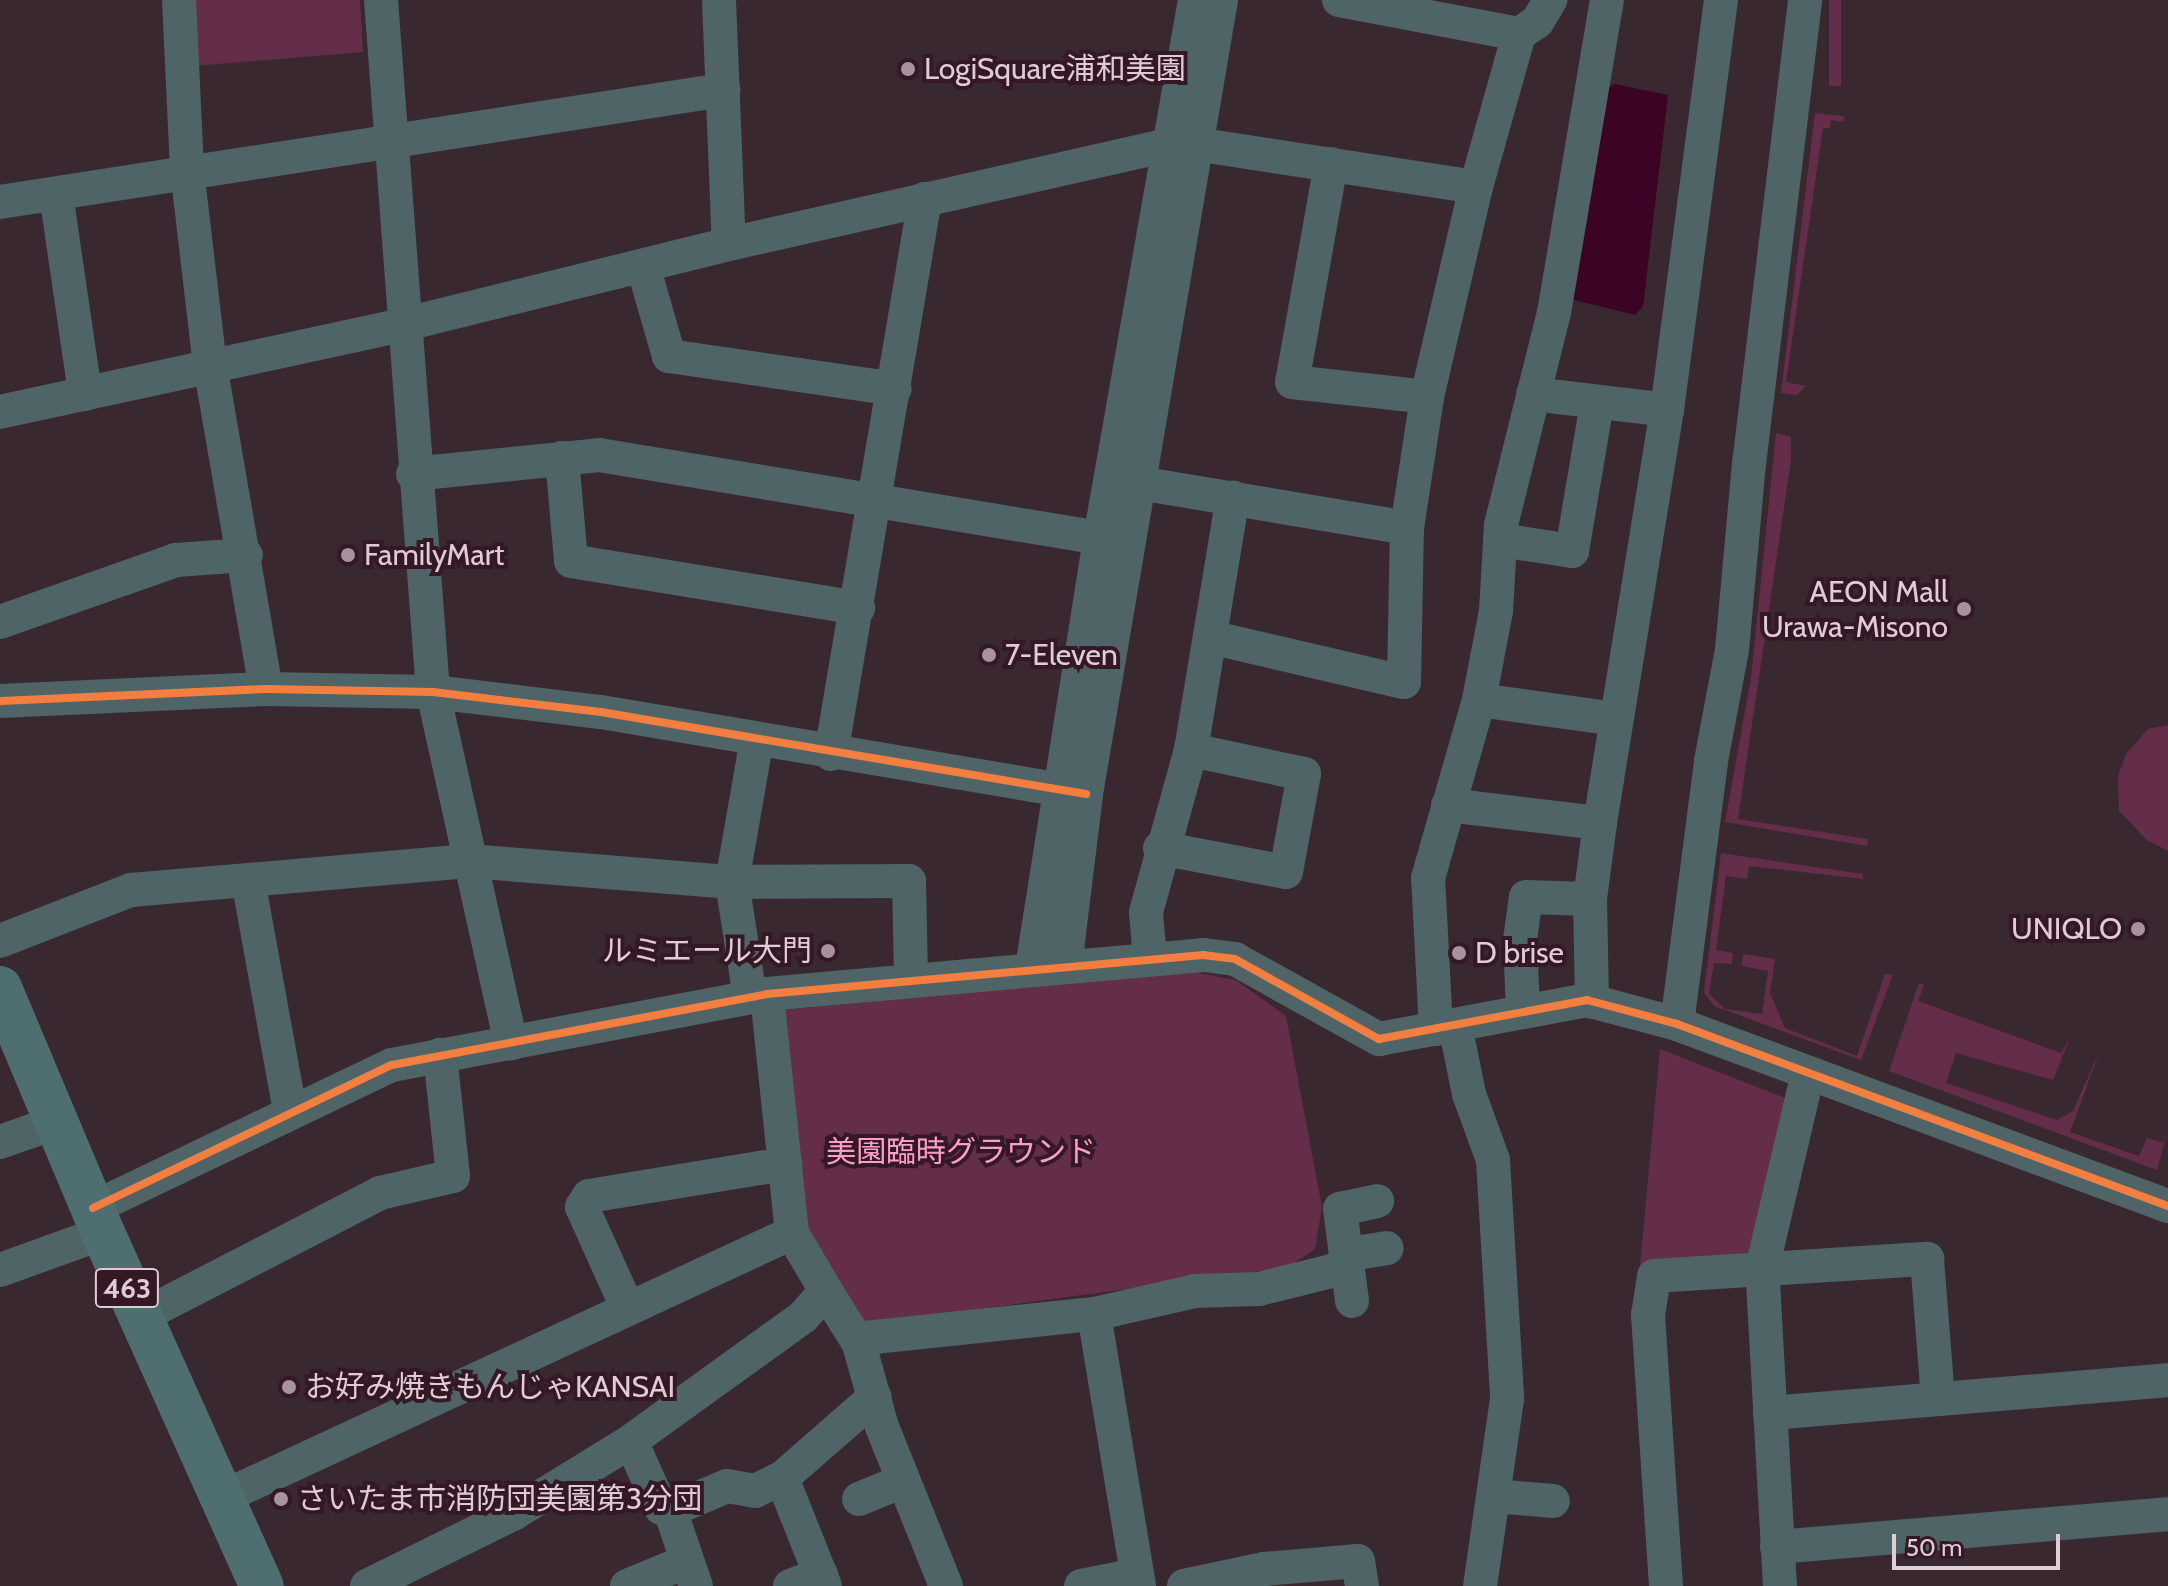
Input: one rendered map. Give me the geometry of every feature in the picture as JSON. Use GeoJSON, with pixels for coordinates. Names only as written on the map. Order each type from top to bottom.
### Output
{"type":"FeatureCollection","features":[{"type":"Feature","properties":{"kind":"highway","name":"463"},"geometry":{"type":"LineString","coordinates":[[0,988],[140,1317],[262,1586]]}},
{"type":"Feature","properties":{"kind":"street"},"geometry":{"type":"LineString","coordinates":[[179,0],[187,170],[210,365],[246,555],[266,689]]}},
{"type":"Feature","properties":{"kind":"street"},"geometry":{"type":"LineString","coordinates":[[381,0],[413,474],[433,692],[511,1043]]}},
{"type":"Feature","properties":{"kind":"street"},"geometry":{"type":"LineString","coordinates":[[719,0],[729,244]]}},
{"type":"Feature","properties":{"kind":"street"},"geometry":{"type":"LineString","coordinates":[[1074,792],[1139,483],[1182,144],[1195,0]]}},
{"type":"Feature","properties":{"kind":"street"},"geometry":{"type":"LineString","coordinates":[[1048,967],[1074,792],[1100,538],[1182,144],[1221,0]]}},
{"type":"Feature","properties":{"kind":"street"},"geometry":{"type":"LineString","coordinates":[[1340,0],[1519,34]]}},
{"type":"Feature","properties":{"kind":"street"},"geometry":{"type":"LineString","coordinates":[[1210,637],[1404,682],[1407,528],[1427,397],[1476,187],[1519,34],[1537,22],[1550,0]]}},
{"type":"Feature","properties":{"kind":"street"},"geometry":{"type":"LineString","coordinates":[[1480,1586],[1507,1399],[1493,1160],[1446,1027],[1428,878],[1479,700],[1496,611],[1500,540],[1556,305],[1607,0]]}},
{"type":"Feature","properties":{"kind":"street"},"geometry":{"type":"LineString","coordinates":[[1592,1002],[1590,899],[1667,410],[1721,0]]}},
{"type":"Feature","properties":{"kind":"street"},"geometry":{"type":"LineString","coordinates":[[1677,1024],[1711,761],[1732,650],[1749,464],[1805,0]]}},
{"type":"Feature","properties":{"kind":"street"},"geometry":{"type":"LineString","coordinates":[[0,202],[187,170],[723,90]]}},
{"type":"Feature","properties":{"kind":"street"},"geometry":{"type":"LineString","coordinates":[[0,412],[402,325],[729,244],[1182,144],[1476,187]]}},
{"type":"Feature","properties":{"kind":"street"},"geometry":{"type":"LineString","coordinates":[[1331,164],[1292,382],[1427,397]]}},
{"type":"Feature","properties":{"kind":"street"},"geometry":{"type":"LineString","coordinates":[[56,194],[85,394]]}},
{"type":"Feature","properties":{"kind":"street"},"geometry":{"type":"LineString","coordinates":[[831,754],[878,499],[925,199]]}},
{"type":"Feature","properties":{"kind":"street"},"geometry":{"type":"LineString","coordinates":[[643,266],[669,356],[895,389]]}},
{"type":"Feature","properties":{"kind":"street"},"geometry":{"type":"LineString","coordinates":[[1533,394],[1667,410]]}},
{"type":"Feature","properties":{"kind":"street"},"geometry":{"type":"LineString","coordinates":[[1500,540],[1572,551],[1597,403]]}},
{"type":"Feature","properties":{"kind":"street"},"geometry":{"type":"LineString","coordinates":[[413,474],[599,455],[1100,538]]}},
{"type":"Feature","properties":{"kind":"street"},"geometry":{"type":"LineString","coordinates":[[562,458],[571,561],[858,608]]}},
{"type":"Feature","properties":{"kind":"street"},"geometry":{"type":"LineString","coordinates":[[1139,483],[1407,528]]}},
{"type":"Feature","properties":{"kind":"street"},"geometry":{"type":"LineString","coordinates":[[1150,959],[1146,912],[1160,848],[1191,750],[1233,497]]}},
{"type":"Feature","properties":{"kind":"street"},"geometry":{"type":"LineString","coordinates":[[0,622],[176,560],[246,555]]}},
{"type":"Feature","properties":{"kind":"street"},"geometry":{"type":"LineString","coordinates":[[0,701],[266,689],[433,692],[601,712],[831,754],[1074,792]]}},
{"type":"Feature","properties":{"kind":"street"},"geometry":{"type":"LineString","coordinates":[[1479,700],[1616,719]]}},
{"type":"Feature","properties":{"kind":"street"},"geometry":{"type":"LineString","coordinates":[[757,739],[732,882],[759,995],[785,1164],[792,1233],[859,1344],[903,1481],[946,1586]]}},
{"type":"Feature","properties":{"kind":"street"},"geometry":{"type":"LineString","coordinates":[[1160,848],[1286,872],[1304,774],[1191,750]]}},
{"type":"Feature","properties":{"kind":"street"},"geometry":{"type":"LineString","coordinates":[[1448,805],[1600,823]]}},
{"type":"Feature","properties":{"kind":"street"},"geometry":{"type":"LineString","coordinates":[[0,941],[131,890],[469,861],[732,882],[909,881],[911,980]]}},
{"type":"Feature","properties":{"kind":"street"},"geometry":{"type":"LineString","coordinates":[[248,880],[290,1111]]}},
{"type":"Feature","properties":{"kind":"street"},"geometry":{"type":"LineString","coordinates":[[1523,1011],[1520,940],[1526,897],[1590,899]]}},
{"type":"Feature","properties":{"kind":"street"},"geometry":{"type":"LineString","coordinates":[[0,1270],[98,1220],[290,1111],[392,1065],[759,995],[1150,959],[1235,959],[1379,1039],[1523,1011],[1592,1002],[1677,1024],[2168,1206]]}},
{"type":"Feature","properties":{"kind":"street"},"geometry":{"type":"LineString","coordinates":[[140,1317],[380,1193],[453,1176],[440,1055]]}},
{"type":"Feature","properties":{"kind":"street"},"geometry":{"type":"LineString","coordinates":[[1780,1586],[1762,1269],[1808,1073]]}},
{"type":"Feature","properties":{"kind":"street"},"geometry":{"type":"LineString","coordinates":[[0,1142],[57,1122]]}},
{"type":"Feature","properties":{"kind":"street"},"geometry":{"type":"LineString","coordinates":[[628,1309],[582,1207],[589,1196],[785,1164]]}},
{"type":"Feature","properties":{"kind":"street"},"geometry":{"type":"LineString","coordinates":[[1352,1301],[1340,1209],[1377,1201]]}},
{"type":"Feature","properties":{"kind":"street"},"geometry":{"type":"LineString","coordinates":[[221,1498],[792,1233]]}},
{"type":"Feature","properties":{"kind":"street"},"geometry":{"type":"LineString","coordinates":[[859,1344],[865,1338],[1094,1314],[1195,1291],[1259,1289],[1335,1270],[1356,1253],[1387,1248]]}},
{"type":"Feature","properties":{"kind":"street"},"geometry":{"type":"LineString","coordinates":[[1666,1586],[1648,1315],[1654,1276],[1927,1259],[1938,1399]]}},
{"type":"Feature","properties":{"kind":"street"},"geometry":{"type":"LineString","coordinates":[[367,1586],[501,1521],[631,1441],[803,1317],[826,1291]]}},
{"type":"Feature","properties":{"kind":"street"},"geometry":{"type":"LineString","coordinates":[[1081,1586],[1138,1580],[1094,1314]]}},
{"type":"Feature","properties":{"kind":"street"},"geometry":{"type":"LineString","coordinates":[[1770,1413],[2168,1380]]}},
{"type":"Feature","properties":{"kind":"street"},"geometry":{"type":"LineString","coordinates":[[1648,1586],[1636,1408],[1652,1382]]}},
{"type":"Feature","properties":{"kind":"street"},"geometry":{"type":"LineString","coordinates":[[631,1441],[661,1508],[670,1510],[727,1486],[755,1491],[782,1478],[875,1397]]}},
{"type":"Feature","properties":{"kind":"street"},"geometry":{"type":"LineString","coordinates":[[782,1478],[812,1582]]}},
{"type":"Feature","properties":{"kind":"street"},"geometry":{"type":"LineString","coordinates":[[859,1499],[903,1481]]}},
{"type":"Feature","properties":{"kind":"street"},"geometry":{"type":"LineString","coordinates":[[1494,1496],[1553,1501]]}},
{"type":"Feature","properties":{"kind":"street"},"geometry":{"type":"LineString","coordinates":[[627,1586],[690,1574],[670,1510]]}},
{"type":"Feature","properties":{"kind":"street"},"geometry":{"type":"LineString","coordinates":[[1777,1547],[2168,1514]]}},
{"type":"Feature","properties":{"kind":"street"},"geometry":{"type":"LineString","coordinates":[[1184,1586],[1264,1569],[1358,1561],[1362,1586]]}},
{"type":"Feature","properties":{"kind":"green space"},"geometry":{"type":"Polygon","coordinates":[[[191,0],[360,0],[363,52],[194,66],[191,0]]]}},
{"type":"Feature","properties":{"kind":"green space"},"geometry":{"type":"Polygon","coordinates":[[[1829,0],[1841,0],[1841,86],[1829,86],[1829,0]]]}},
{"type":"Feature","properties":{"kind":"green space"},"geometry":{"type":"Polygon","coordinates":[[[1815,113],[1844,116],[1843,122],[1831,120],[1830,128],[1823,128],[1786,382],[1806,386],[1797,395],[1781,393],[1815,113]]]}},
{"type":"Feature","properties":{"kind":"green space"},"geometry":{"type":"Polygon","coordinates":[[[1776,433],[1791,437],[1791,460],[1738,819],[1868,839],[1867,846],[1725,822],[1751,678],[1776,433]]]}},
{"type":"Feature","properties":{"kind":"green space"},"geometry":{"type":"Polygon","coordinates":[[[2168,725],[2168,851],[2147,840],[2119,811],[2118,776],[2126,754],[2148,729],[2168,725]]]}},
{"type":"Feature","properties":{"kind":"green space"},"geometry":{"type":"Polygon","coordinates":[[[1721,853],[1863,874],[1863,879],[1749,866],[1747,879],[1726,876],[1716,950],[1733,953],[1732,964],[1714,963],[1709,994],[1725,1009],[1762,1014],[1768,971],[1742,966],[1743,954],[1775,959],[1770,993],[1785,1028],[1857,1056],[1885,974],[1893,975],[1861,1060],[1714,1006],[1704,992],[1721,853]]]}},
{"type":"Feature","properties":{"kind":"green space","name":"美園臨時グラウンド"},"geometry":{"type":"Polygon","coordinates":[[[1188,971],[1236,980],[1286,1016],[1322,1207],[1315,1249],[1289,1267],[861,1325],[807,1226],[784,1010],[1188,971]]]}},
{"type":"Feature","properties":{"kind":"green space"},"geometry":{"type":"Polygon","coordinates":[[[1919,983],[1924,985],[1918,1001],[2061,1053],[2070,1038],[2053,1080],[1956,1053],[1946,1083],[2057,1120],[2073,1111],[2100,1050],[2070,1132],[2139,1156],[2147,1138],[2163,1143],[2168,1129],[2157,1170],[1889,1071],[1919,983]]]}},
{"type":"Feature","properties":{"kind":"green space"},"geometry":{"type":"Polygon","coordinates":[[[1660,1049],[1790,1100],[1756,1262],[1640,1266],[1660,1049]]]}},
{"type":"Feature","properties":{"kind":"shaded area"},"geometry":{"type":"Polygon","coordinates":[[[1615,84],[1668,95],[1643,307],[1635,315],[1570,299],[1606,89],[1615,84]]]}},
{"type":"Feature","properties":{"kind":"cycle path"},"geometry":{"type":"LineString","coordinates":[[0,701],[266,689],[433,692],[601,712],[1086,794]]}},
{"type":"Feature","properties":{"kind":"cycle path"},"geometry":{"type":"LineString","coordinates":[[93,1208],[392,1065],[767,994],[1203,955],[1235,959],[1379,1039],[1587,1000],[1677,1024],[2168,1206]]}},
{"type":"Feature","properties":{"kind":"place","name":"LogiSquare浦和美園"},"geometry":{"type":"Point","coordinates":[908,69]}},
{"type":"Feature","properties":{"kind":"place","name":"FamilyMart"},"geometry":{"type":"Point","coordinates":[348,555]}},
{"type":"Feature","properties":{"kind":"place","name":"AEON Mall Urawa-Misono"},"geometry":{"type":"Point","coordinates":[1964,609]}},
{"type":"Feature","properties":{"kind":"place","name":"7-Eleven"},"geometry":{"type":"Point","coordinates":[989,655]}},
{"type":"Feature","properties":{"kind":"place","name":"UNIQLO"},"geometry":{"type":"Point","coordinates":[2138,929]}},
{"type":"Feature","properties":{"kind":"place","name":"ルミエール大門"},"geometry":{"type":"Point","coordinates":[828,951]}},
{"type":"Feature","properties":{"kind":"place","name":"D brise"},"geometry":{"type":"Point","coordinates":[1459,953]}},
{"type":"Feature","properties":{"kind":"place","name":"お好み焼きもんじゃKANSAI"},"geometry":{"type":"Point","coordinates":[289,1387]}},
{"type":"Feature","properties":{"kind":"place","name":"さいたま市消防団美園第3分団"},"geometry":{"type":"Point","coordinates":[281,1499]}}]}
